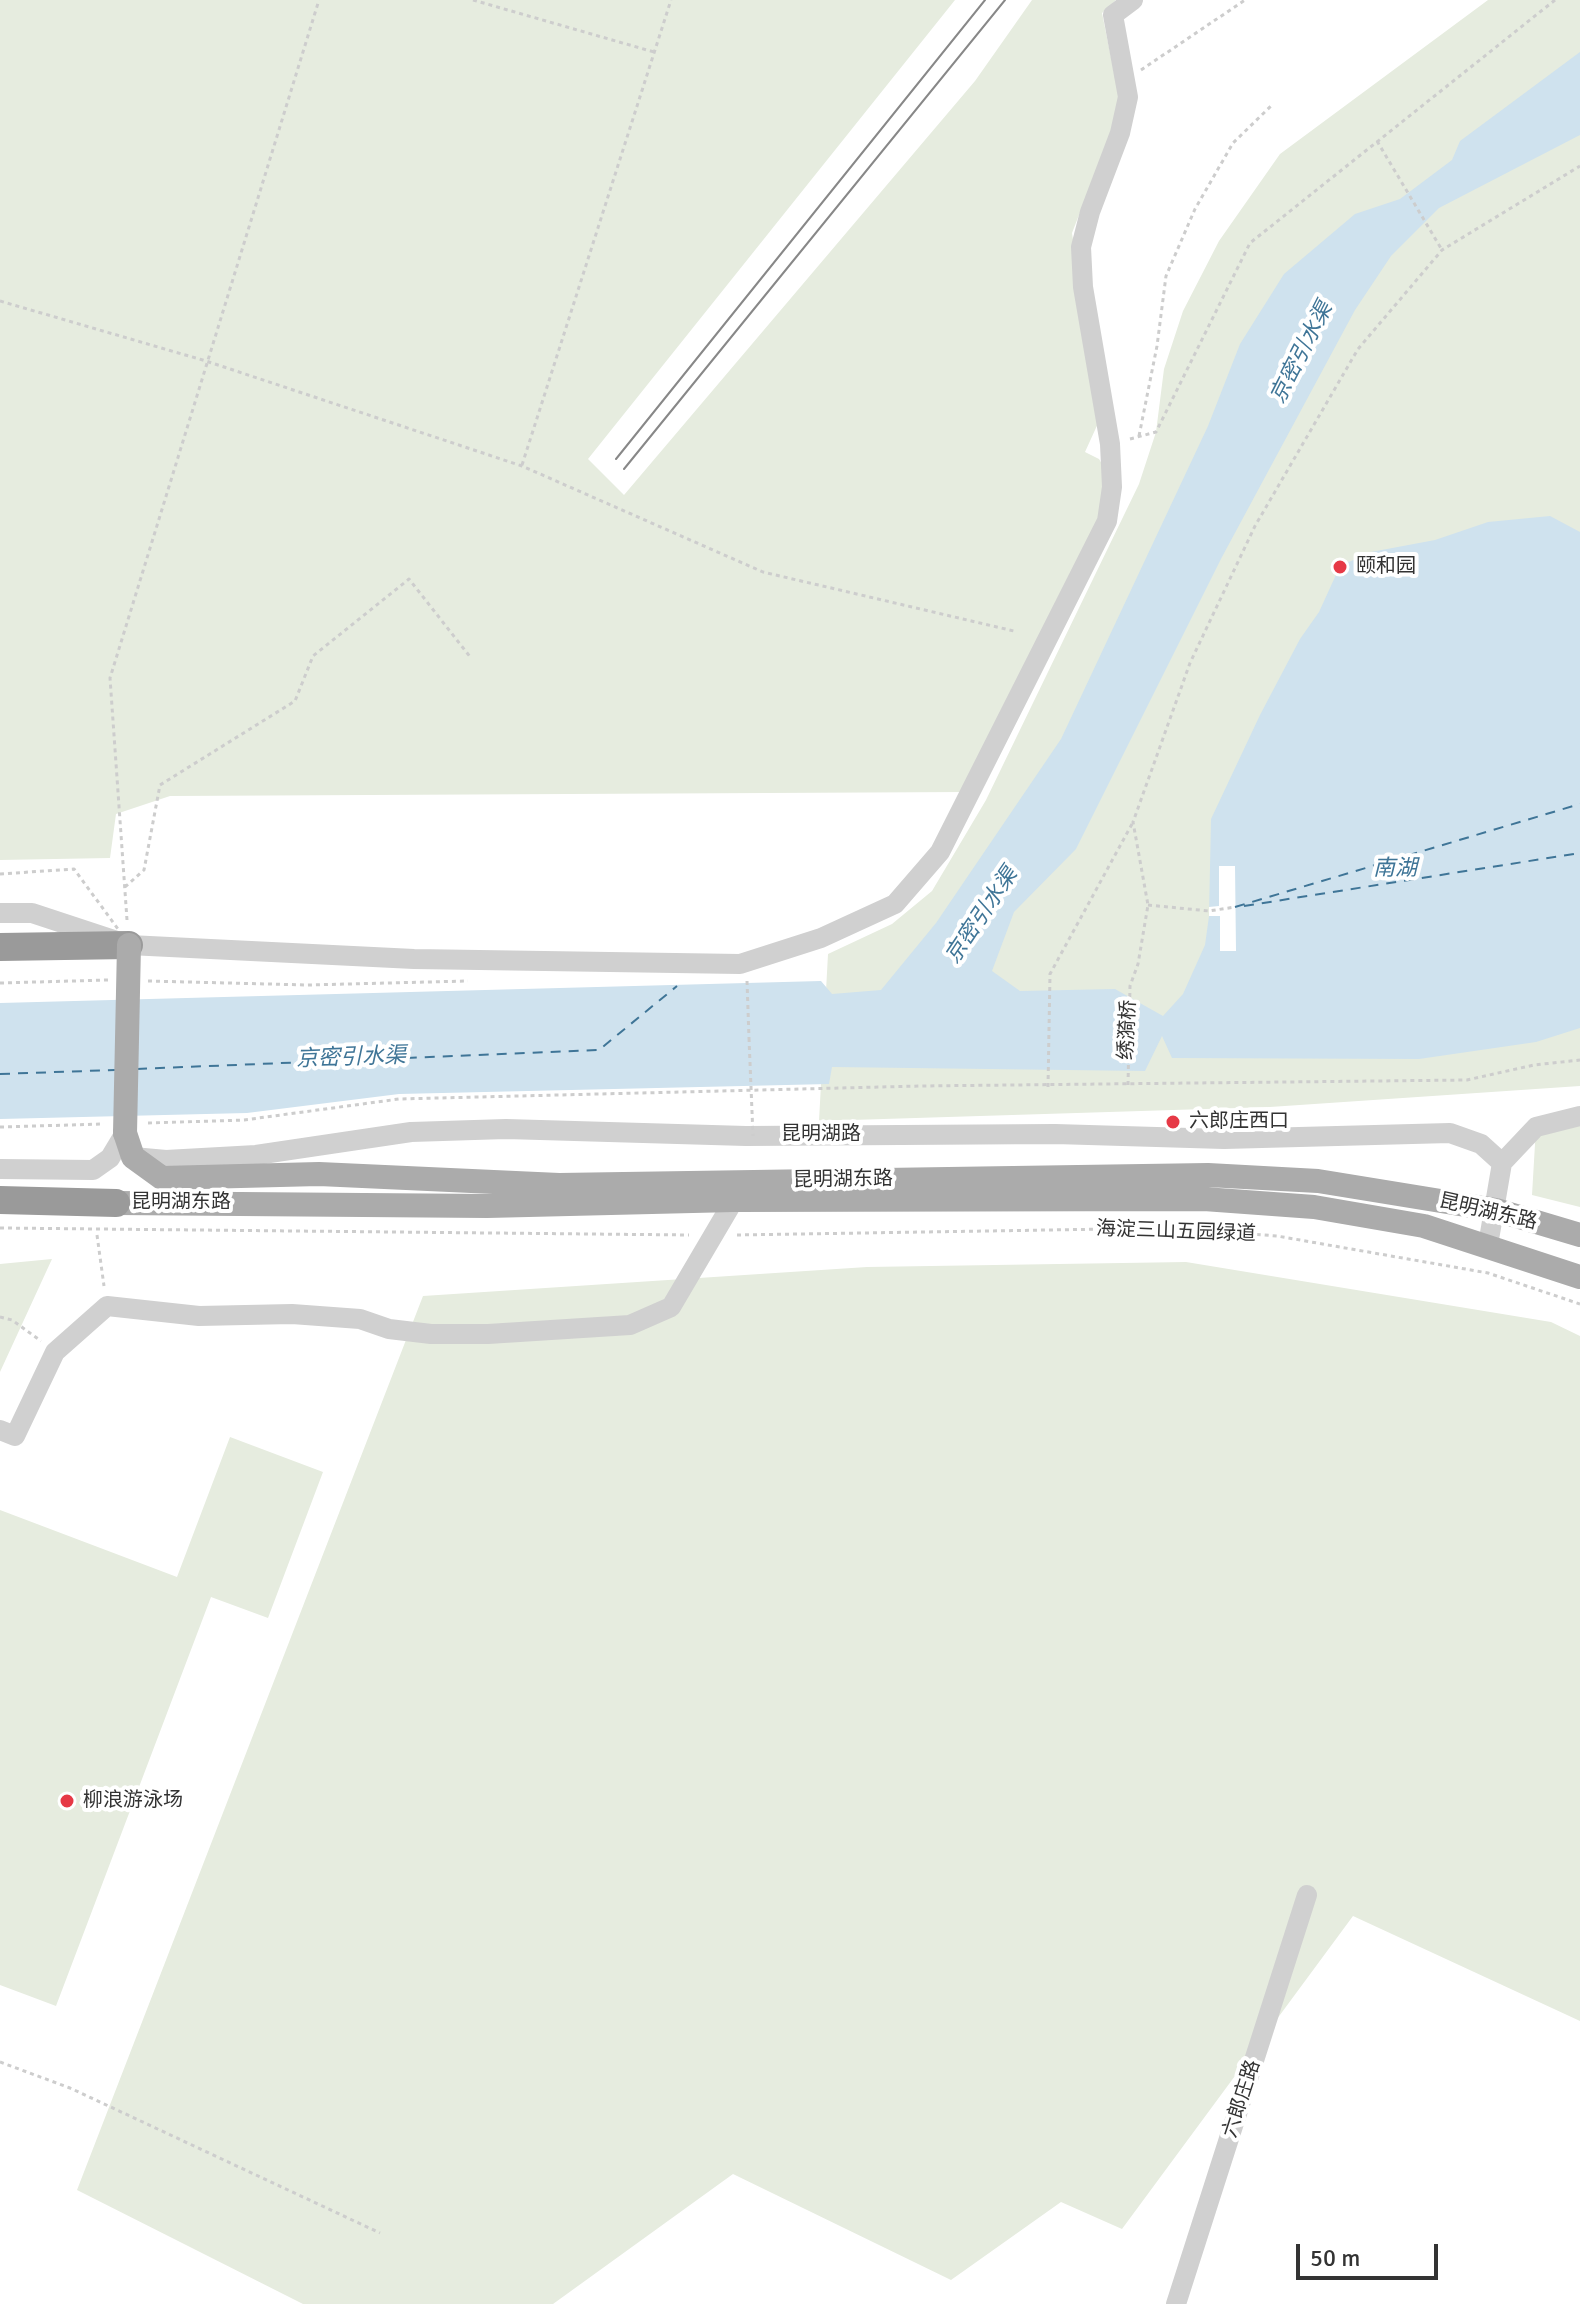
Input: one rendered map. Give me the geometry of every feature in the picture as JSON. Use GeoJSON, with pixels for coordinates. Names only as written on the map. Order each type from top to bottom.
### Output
{"type":"FeatureCollection","features":[{"type":"Feature","properties":{"kind":"highway"},"geometry":{"type":"LineString","coordinates":[[0,947],[129,945]]}},
{"type":"Feature","properties":{"kind":"highway"},"geometry":{"type":"LineString","coordinates":[[0,1200],[116,1203]]}},
{"type":"Feature","properties":{"kind":"main road"},"geometry":{"type":"LineString","coordinates":[[129,945],[123,1127],[133,1157]]}},
{"type":"Feature","properties":{"kind":"main road","name":"昆明湖东路"},"geometry":{"type":"LineString","coordinates":[[133,1157],[162,1178],[176,1179],[319,1174],[559,1185],[1208,1175],[1318,1181],[1496,1210],[1580,1235]]}},
{"type":"Feature","properties":{"kind":"main road","name":"昆明湖东路"},"geometry":{"type":"LineString","coordinates":[[116,1203],[487,1206],[734,1200],[1204,1199],[1314,1207],[1424,1226],[1580,1277]]}},
{"type":"Feature","properties":{"kind":"street"},"geometry":{"type":"LineString","coordinates":[[0,913],[32,913],[129,945],[414,959],[747,962],[821,938],[895,904],[940,852],[1107,521],[1112,487],[1110,444],[1083,287],[1081,247],[1090,212],[1120,133],[1128,97],[1113,15],[1133,0]]}},
{"type":"Feature","properties":{"kind":"street"},"geometry":{"type":"LineString","coordinates":[[1488,1245],[1502,1163],[1536,1127],[1580,1116]]}},
{"type":"Feature","properties":{"kind":"street"},"geometry":{"type":"LineString","coordinates":[[0,1169],[93,1170],[110,1158],[123,1127]]}},
{"type":"Feature","properties":{"kind":"street","name":"昆明湖路"},"geometry":{"type":"LineString","coordinates":[[133,1157],[166,1160],[256,1155],[411,1132],[458,1130],[753,1136],[1055,1134],[1224,1139],[1450,1133],[1481,1144],[1502,1163]]}},
{"type":"Feature","properties":{"kind":"street"},"geometry":{"type":"LineString","coordinates":[[0,1430],[15,1436],[55,1352],[107,1306],[199,1316],[292,1314],[360,1319],[389,1329],[431,1334],[630,1325],[671,1307],[734,1200]]}},
{"type":"Feature","properties":{"kind":"street","name":"六郎庄路"},"geometry":{"type":"LineString","coordinates":[[1176,2304],[1307,1895]]}},
{"type":"Feature","properties":{"kind":"path"},"geometry":{"type":"LineString","coordinates":[[129,945],[110,678],[319,0]]}},
{"type":"Feature","properties":{"kind":"path"},"geometry":{"type":"LineString","coordinates":[[473,0],[654,52]]}},
{"type":"Feature","properties":{"kind":"path"},"geometry":{"type":"LineString","coordinates":[[522,466],[671,0]]}},
{"type":"Feature","properties":{"kind":"path"},"geometry":{"type":"LineString","coordinates":[[1125,81],[1245,0]]}},
{"type":"Feature","properties":{"kind":"path"},"geometry":{"type":"LineString","coordinates":[[1110,444],[1156,432],[1250,243],[1555,0]]}},
{"type":"Feature","properties":{"kind":"path"},"geometry":{"type":"LineString","coordinates":[[1139,436],[1157,346],[1166,276],[1195,209],[1233,143],[1273,104]]}},
{"type":"Feature","properties":{"kind":"path"},"geometry":{"type":"LineString","coordinates":[[1377,141],[1442,250]]}},
{"type":"Feature","properties":{"kind":"path"},"geometry":{"type":"LineString","coordinates":[[1048,1087],[1050,974],[1133,822],[1190,663],[1255,526],[1358,349],[1442,250],[1580,166]]}},
{"type":"Feature","properties":{"kind":"path"},"geometry":{"type":"LineString","coordinates":[[0,301],[206,361],[522,466],[763,572],[1014,631]]}},
{"type":"Feature","properties":{"kind":"path"},"geometry":{"type":"LineString","coordinates":[[125,887],[144,870],[160,785],[295,701],[313,656],[409,579],[471,658]]}},
{"type":"Feature","properties":{"kind":"path","name":"绣漪桥"},"geometry":{"type":"LineString","coordinates":[[1128,1085],[1130,986],[1138,964],[1148,905],[1133,822]]}},
{"type":"Feature","properties":{"kind":"path"},"geometry":{"type":"LineString","coordinates":[[0,874],[74,869],[129,945]]}},
{"type":"Feature","properties":{"kind":"path"},"geometry":{"type":"LineString","coordinates":[[1148,905],[1209,911],[1235,907]]}},
{"type":"Feature","properties":{"kind":"path"},"geometry":{"type":"LineString","coordinates":[[747,962],[753,1136]]}},
{"type":"Feature","properties":{"kind":"path"},"geometry":{"type":"LineString","coordinates":[[0,983],[120,981]]}},
{"type":"Feature","properties":{"kind":"path"},"geometry":{"type":"LineString","coordinates":[[135,981],[307,985],[481,981]]}},
{"type":"Feature","properties":{"kind":"path"},"geometry":{"type":"LineString","coordinates":[[0,1127],[123,1127],[244,1120],[399,1099],[904,1087],[1467,1080],[1580,1060]]}},
{"type":"Feature","properties":{"kind":"path","name":"海淀三山五园绿道"},"geometry":{"type":"LineString","coordinates":[[0,1228],[716,1235],[1173,1228],[1277,1236],[1488,1273],[1580,1304]]}},
{"type":"Feature","properties":{"kind":"path"},"geometry":{"type":"LineString","coordinates":[[97,1235],[107,1306]]}},
{"type":"Feature","properties":{"kind":"path"},"geometry":{"type":"LineString","coordinates":[[0,1317],[29,1331],[55,1352]]}},
{"type":"Feature","properties":{"kind":"path"},"geometry":{"type":"LineString","coordinates":[[0,2062],[70,2088],[380,2233]]}},
{"type":"Feature","properties":{"kind":"shaded area"},"geometry":{"type":"Polygon","coordinates":[[[0,0],[955,0],[588,459],[624,495],[975,81],[1032,0],[1116,0],[1102,13],[1121,107],[1072,233],[1100,419],[1085,452],[1099,459],[1105,469],[1101,524],[966,792],[170,796],[116,814],[110,858],[0,860],[0,0]]]}},
{"type":"Feature","properties":{"kind":"shaded area","name":"颐和园"},"geometry":{"type":"Polygon","coordinates":[[[1488,0],[1580,0],[1580,1086],[1270,1107],[819,1121],[828,954],[892,924],[932,891],[986,800],[1139,484],[1156,432],[1164,369],[1183,311],[1219,241],[1280,154],[1488,0]]]}},
{"type":"Feature","properties":{"kind":"shaded area"},"geometry":{"type":"Polygon","coordinates":[[[1580,1116],[1580,1207],[1532,1195],[1536,1127],[1580,1116]]]}},
{"type":"Feature","properties":{"kind":"shaded area"},"geometry":{"type":"Polygon","coordinates":[[[52,1259],[0,1372],[0,1264],[52,1259]]]}},
{"type":"Feature","properties":{"kind":"shaded area"},"geometry":{"type":"Polygon","coordinates":[[[1186,1262],[1551,1322],[1580,1336],[1580,2021],[1353,1916],[1122,2229],[1061,2202],[951,2280],[733,2174],[553,2304],[303,2304],[77,2190],[423,1296],[867,1267],[1186,1262]]]}},
{"type":"Feature","properties":{"kind":"shaded area","name":"柳浪游泳场"},"geometry":{"type":"Polygon","coordinates":[[[230,1437],[323,1472],[268,1618],[211,1597],[56,2006],[0,1985],[0,1510],[177,1577],[230,1437]]]}},
{"type":"Feature","properties":{"kind":"water"},"geometry":{"type":"Polygon","coordinates":[[[1580,52],[1580,135],[1439,208],[1391,256],[1355,310],[1222,557],[1076,849],[1014,912],[992,971],[1020,991],[1115,989],[1163,1016],[1183,994],[1205,945],[1209,916],[1211,819],[1260,715],[1300,639],[1319,612],[1340,566],[1371,552],[1435,540],[1488,522],[1550,516],[1580,532],[1580,1028],[1536,1042],[1419,1059],[1172,1058],[1162,1036],[1145,1071],[832,1067],[829,1084],[399,1094],[247,1113],[0,1119],[0,1003],[821,981],[832,994],[881,990],[936,923],[1061,739],[1208,426],[1240,344],[1284,274],[1355,214],[1400,199],[1452,160],[1460,141],[1580,52]]]}},
{"type":"Feature","properties":{"kind":"pier"},"geometry":{"type":"Polygon","coordinates":[[[1219,866],[1235,866],[1236,951],[1220,951],[1220,916],[1209,916],[1209,907],[1219,906],[1219,866]]]}},
{"type":"Feature","properties":{"kind":"ferry route"},"geometry":{"type":"LineString","coordinates":[[1235,907],[1580,804]]}},
{"type":"Feature","properties":{"kind":"ferry route"},"geometry":{"type":"LineString","coordinates":[[1244,906],[1580,853]]}},
{"type":"Feature","properties":{"kind":"ferry route"},"geometry":{"type":"LineString","coordinates":[[137,1069],[599,1050],[677,986]]}},
{"type":"Feature","properties":{"kind":"ferry route"},"geometry":{"type":"LineString","coordinates":[[0,1074],[115,1070]]}},
{"type":"Feature","properties":{"kind":"tram line"},"geometry":{"type":"LineString","coordinates":[[616,459],[985,0]]}},
{"type":"Feature","properties":{"kind":"tram line"},"geometry":{"type":"LineString","coordinates":[[624,469],[1005,0]]}},
{"type":"Feature","properties":{"kind":"place","name":"颐和园"},"geometry":{"type":"Point","coordinates":[1340,567]}},
{"type":"Feature","properties":{"kind":"place","name":"六郎庄西口"},"geometry":{"type":"Point","coordinates":[1173,1122]}},
{"type":"Feature","properties":{"kind":"place","name":"柳浪游泳场"},"geometry":{"type":"Point","coordinates":[67,1801]}},
{"type":"Feature","properties":{"kind":"water label","name":"京密引水渠"},"geometry":{"type":"Point","coordinates":[1302,353]}},
{"type":"Feature","properties":{"kind":"water label","name":"南湖"},"geometry":{"type":"Point","coordinates":[1395,869]}},
{"type":"Feature","properties":{"kind":"water label","name":"京密引水渠"},"geometry":{"type":"Point","coordinates":[982,916]}},
{"type":"Feature","properties":{"kind":"water label","name":"京密引水渠"},"geometry":{"type":"Point","coordinates":[351,1058]}}]}
